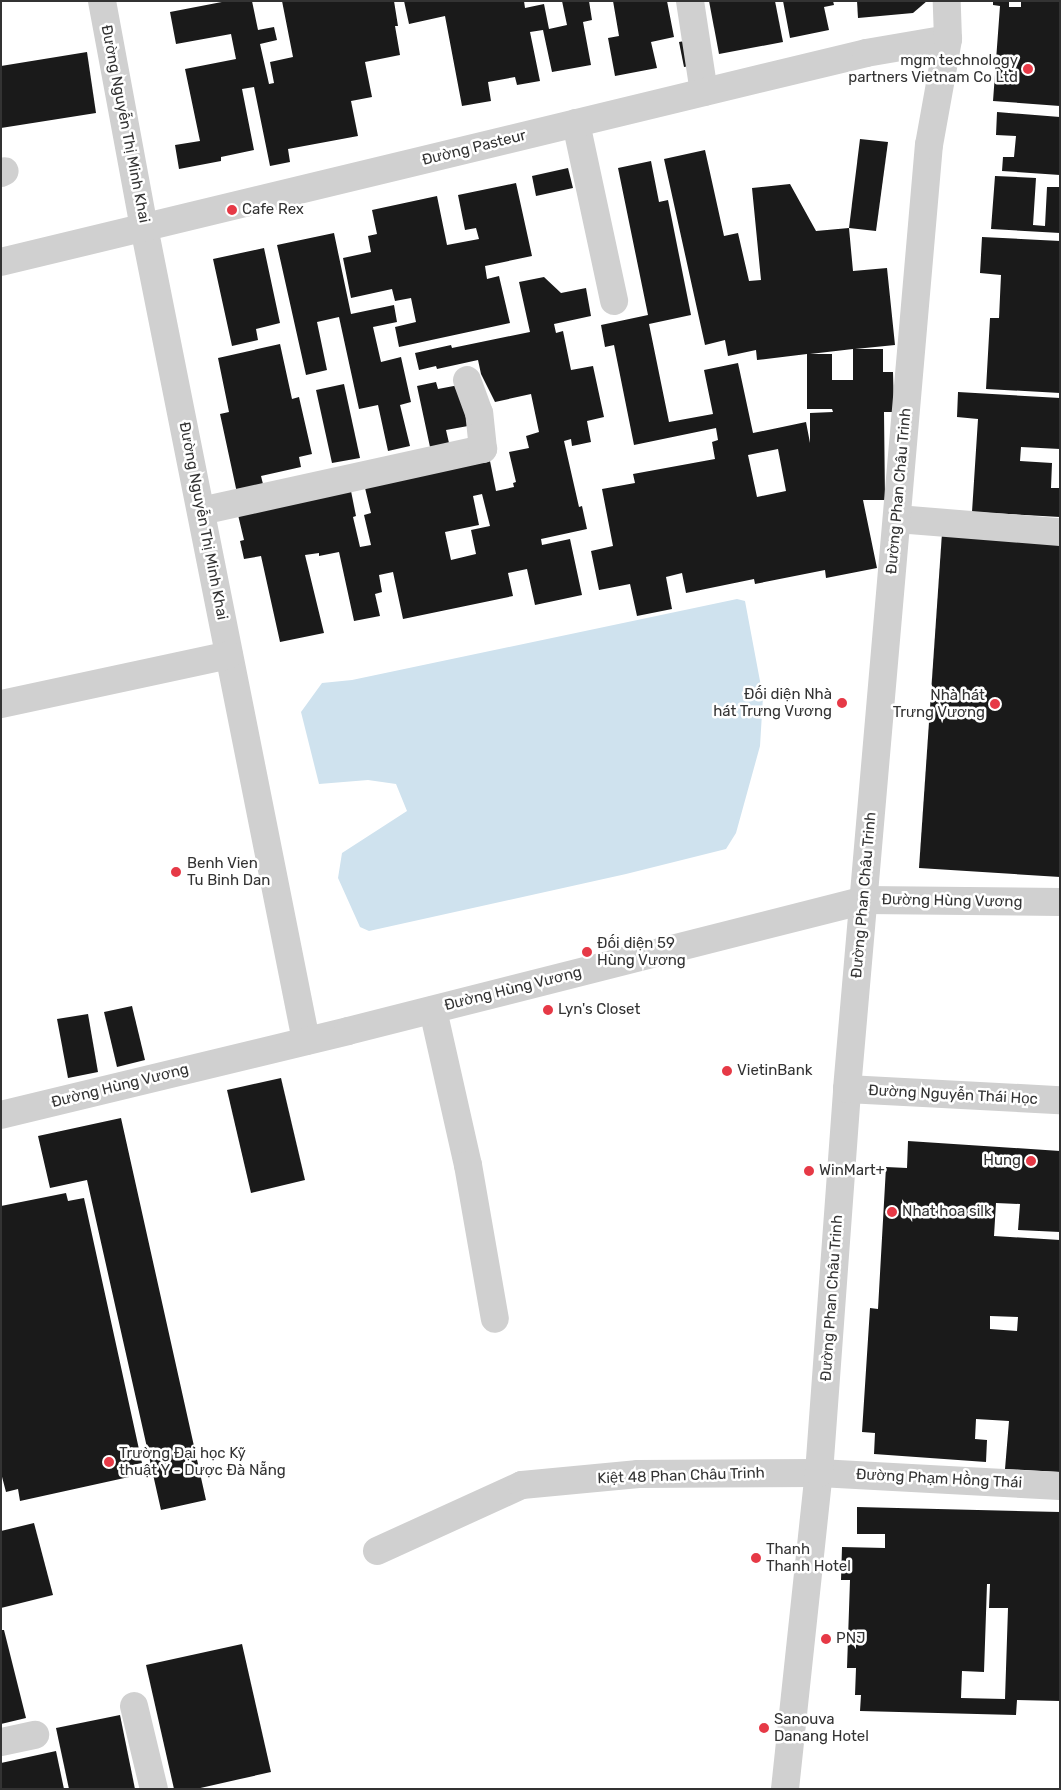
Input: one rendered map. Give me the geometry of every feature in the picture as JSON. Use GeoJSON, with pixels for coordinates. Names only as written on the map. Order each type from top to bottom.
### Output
{"type":"FeatureCollection","features":[{"type":"Feature","properties":{"kind":"street","name":"Đường Nguyễn Thị Minh Khai"},"geometry":{"type":"LineString","coordinates":[[102,1],[144,227],[306,1041]]}},
{"type":"Feature","properties":{"kind":"street"},"geometry":{"type":"LineString","coordinates":[[690,1],[704,92]]}},
{"type":"Feature","properties":{"kind":"street","name":"Đường Phan Châu Trinh"},"geometry":{"type":"LineString","coordinates":[[785,1789],[819,1473],[847,1089],[865,900],[929,145],[948,39],[947,1]]}},
{"type":"Feature","properties":{"kind":"street","name":"Đường Pasteur"},"geometry":{"type":"LineString","coordinates":[[1,262],[866,53],[948,39]]}},
{"type":"Feature","properties":{"kind":"street"},"geometry":{"type":"LineString","coordinates":[[576,123],[614,301]]}},
{"type":"Feature","properties":{"kind":"street"},"geometry":{"type":"LineString","coordinates":[[200,511],[483,449],[479,413],[467,380]]}},
{"type":"Feature","properties":{"kind":"street"},"geometry":{"type":"LineString","coordinates":[[897,519],[1060,532]]}},
{"type":"Feature","properties":{"kind":"street"},"geometry":{"type":"LineString","coordinates":[[1,704],[229,655]]}},
{"type":"Feature","properties":{"kind":"street","name":"Đường Hùng Vương"},"geometry":{"type":"LineString","coordinates":[[1,1115],[433,1010],[865,900],[1060,902]]}},
{"type":"Feature","properties":{"kind":"street"},"geometry":{"type":"LineString","coordinates":[[433,1010],[468,1165],[495,1319]]}},
{"type":"Feature","properties":{"kind":"street","name":"Đường Nguyễn Thái Học"},"geometry":{"type":"LineString","coordinates":[[847,1089],[1060,1100]]}},
{"type":"Feature","properties":{"kind":"street","name":"Đường Phạm Hồng Thái"},"geometry":{"type":"LineString","coordinates":[[819,1473],[1060,1486]]}},
{"type":"Feature","properties":{"kind":"street","name":"Kiệt 48 Phan Châu Trinh"},"geometry":{"type":"LineString","coordinates":[[377,1551],[522,1485],[638,1474],[819,1473]]}},
{"type":"Feature","properties":{"kind":"street"},"geometry":{"type":"LineString","coordinates":[[134,1706],[154,1789]]}},
{"type":"Feature","properties":{"kind":"street"},"geometry":{"type":"LineString","coordinates":[[1,1742],[35,1735]]}},
{"type":"Feature","properties":{"kind":"water"},"geometry":{"type":"Polygon","coordinates":[[[737,599],[745,601],[763,697],[760,746],[736,833],[726,849],[626,874],[369,931],[360,927],[338,878],[342,853],[407,811],[396,784],[368,780],[319,784],[301,712],[322,683],[352,680],[737,599]]]}},
{"type":"Feature","properties":{"kind":"building"},"geometry":{"type":"Polygon","coordinates":[[[227,1],[252,1],[258,30],[274,27],[277,40],[260,44],[269,84],[274,83],[270,62],[293,57],[282,1],[394,1],[398,26],[395,26],[400,55],[365,62],[372,97],[351,101],[358,136],[288,149],[290,162],[270,166],[254,87],[242,89],[254,150],[221,157],[221,161],[179,169],[175,145],[200,141],[185,69],[236,59],[231,34],[176,44],[170,12],[227,1]]]}},
{"type":"Feature","properties":{"kind":"building"},"geometry":{"type":"Polygon","coordinates":[[[404,1],[524,1],[525,8],[544,4],[549,29],[567,25],[562,1],[589,1],[592,20],[583,22],[591,65],[552,72],[543,30],[530,32],[540,81],[517,85],[515,77],[488,82],[491,101],[462,106],[445,16],[409,24],[404,1]]]}},
{"type":"Feature","properties":{"kind":"building"},"geometry":{"type":"Polygon","coordinates":[[[613,1],[667,1],[674,37],[651,42],[657,68],[615,76],[608,38],[619,36],[613,1]]]}},
{"type":"Feature","properties":{"kind":"building"},"geometry":{"type":"Polygon","coordinates":[[[709,1],[775,1],[783,42],[719,54],[709,1]]]}},
{"type":"Feature","properties":{"kind":"building"},"geometry":{"type":"Polygon","coordinates":[[[783,1],[833,1],[834,5],[824,7],[829,30],[790,38],[783,1]]]}},
{"type":"Feature","properties":{"kind":"building"},"geometry":{"type":"Polygon","coordinates":[[[857,1],[927,1],[913,13],[858,18],[857,1]]]}},
{"type":"Feature","properties":{"kind":"building","name":"mgm technology partners Vietnam Co Ltd"},"geometry":{"type":"Polygon","coordinates":[[[993,1],[1009,1],[1009,7],[1021,7],[1021,1],[1060,1],[1060,106],[993,101],[1000,6],[993,5],[993,1]]]}},
{"type":"Feature","properties":{"kind":"building"},"geometry":{"type":"Polygon","coordinates":[[[696,39],[701,64],[684,67],[679,42],[696,39]]]}},
{"type":"Feature","properties":{"kind":"building"},"geometry":{"type":"Polygon","coordinates":[[[87,52],[96,113],[1,128],[1,66],[87,52]]]}},
{"type":"Feature","properties":{"kind":"building"},"geometry":{"type":"Polygon","coordinates":[[[997,112],[1060,117],[1060,175],[1002,171],[1003,157],[1014,157],[1016,136],[996,135],[997,112]]]}},
{"type":"Feature","properties":{"kind":"building"},"geometry":{"type":"Polygon","coordinates":[[[860,139],[888,142],[876,231],[849,228],[860,139]]]}},
{"type":"Feature","properties":{"kind":"building"},"geometry":{"type":"Polygon","coordinates":[[[705,150],[724,236],[738,233],[749,281],[761,280],[752,188],[790,184],[816,231],[849,228],[853,271],[887,268],[895,345],[855,349],[883,349],[883,372],[893,372],[894,412],[884,412],[885,500],[863,500],[877,568],[826,578],[825,570],[755,584],[754,579],[686,593],[682,573],[666,577],[672,609],[637,616],[630,584],[599,590],[591,551],[613,546],[602,489],[635,483],[633,474],[715,459],[712,442],[718,440],[716,428],[634,445],[614,345],[605,347],[601,325],[648,315],[618,168],[651,161],[659,202],[668,200],[691,315],[649,324],[669,422],[713,414],[704,370],[738,363],[753,433],[806,422],[810,443],[810,413],[833,412],[832,409],[807,409],[807,354],[757,360],[756,350],[728,356],[725,340],[705,345],[664,159],[705,150]],[[853,349],[810,354],[832,354],[832,380],[853,380],[853,349]],[[778,449],[748,455],[757,497],[786,491],[778,449]]]}},
{"type":"Feature","properties":{"kind":"building"},"geometry":{"type":"Polygon","coordinates":[[[568,168],[573,188],[536,196],[532,176],[568,168]]]}},
{"type":"Feature","properties":{"kind":"building"},"geometry":{"type":"Polygon","coordinates":[[[995,176],[1036,178],[1033,225],[1045,226],[1047,187],[1060,187],[1060,233],[991,229],[995,176]]]}},
{"type":"Feature","properties":{"kind":"building"},"geometry":{"type":"Polygon","coordinates":[[[516,183],[532,256],[485,266],[487,279],[499,276],[510,323],[399,347],[395,327],[416,322],[411,298],[395,301],[392,289],[351,298],[343,258],[371,252],[368,236],[377,234],[372,210],[437,196],[447,245],[479,239],[476,228],[465,230],[458,195],[516,183]]]}},
{"type":"Feature","properties":{"kind":"building"},"geometry":{"type":"Polygon","coordinates":[[[334,233],[351,314],[394,305],[397,322],[373,327],[381,362],[401,357],[411,402],[400,405],[410,446],[388,451],[378,405],[359,409],[339,317],[317,322],[327,370],[306,375],[277,245],[334,233]]]}},
{"type":"Feature","properties":{"kind":"building"},"geometry":{"type":"Polygon","coordinates":[[[982,237],[1060,241],[1060,393],[986,389],[990,318],[999,318],[1001,275],[980,273],[982,237]]]}},
{"type":"Feature","properties":{"kind":"building"},"geometry":{"type":"Polygon","coordinates":[[[264,248],[280,323],[256,329],[258,340],[232,346],[213,259],[264,248]]]}},
{"type":"Feature","properties":{"kind":"building"},"geometry":{"type":"Polygon","coordinates":[[[544,277],[561,293],[586,288],[591,316],[554,324],[556,333],[563,331],[571,370],[593,366],[604,417],[587,421],[591,442],[572,446],[571,439],[564,441],[579,507],[582,506],[587,529],[541,539],[542,545],[570,539],[582,595],[535,605],[527,569],[508,573],[513,596],[403,619],[393,572],[379,575],[382,592],[375,594],[380,616],[354,621],[339,552],[319,556],[319,553],[305,555],[324,633],[280,642],[261,556],[244,559],[240,541],[244,540],[238,515],[350,486],[356,516],[353,517],[360,547],[371,545],[364,515],[371,513],[365,488],[490,461],[496,491],[514,487],[513,483],[516,482],[509,452],[529,448],[526,436],[539,432],[531,394],[495,402],[481,374],[478,360],[437,369],[436,366],[419,370],[415,353],[451,345],[452,348],[530,332],[519,282],[544,277]],[[482,494],[473,496],[479,525],[445,532],[451,560],[476,554],[471,530],[490,526],[482,494]]]}},
{"type":"Feature","properties":{"kind":"building"},"geometry":{"type":"Polygon","coordinates":[[[280,344],[292,399],[299,397],[312,454],[299,457],[301,467],[261,476],[264,488],[237,493],[220,414],[229,412],[218,358],[280,344]]]}},
{"type":"Feature","properties":{"kind":"building"},"geometry":{"type":"Polygon","coordinates":[[[436,382],[438,389],[459,385],[468,426],[446,430],[449,443],[430,447],[417,386],[436,382]]]}},
{"type":"Feature","properties":{"kind":"building"},"geometry":{"type":"Polygon","coordinates":[[[344,384],[360,458],[332,463],[316,390],[344,384]]]}},
{"type":"Feature","properties":{"kind":"building"},"geometry":{"type":"Polygon","coordinates":[[[958,392],[1060,398],[1060,449],[1021,447],[1020,461],[1052,463],[1051,488],[1060,488],[1060,517],[972,512],[978,419],[957,417],[958,392]]]}},
{"type":"Feature","properties":{"kind":"building","name":"Nhà hát Trưng Vương"},"geometry":{"type":"Polygon","coordinates":[[[942,533],[1060,541],[1060,877],[919,868],[942,533]]]}},
{"type":"Feature","properties":{"kind":"building"},"geometry":{"type":"Polygon","coordinates":[[[132,1006],[145,1060],[117,1067],[104,1012],[132,1006]]]}},
{"type":"Feature","properties":{"kind":"building"},"geometry":{"type":"Polygon","coordinates":[[[88,1014],[98,1072],[68,1078],[57,1019],[88,1014]]]}},
{"type":"Feature","properties":{"kind":"building"},"geometry":{"type":"Polygon","coordinates":[[[281,1078],[305,1180],[251,1193],[227,1090],[281,1078]]]}},
{"type":"Feature","properties":{"kind":"building"},"geometry":{"type":"Polygon","coordinates":[[[121,1118],[206,1500],[161,1510],[87,1180],[50,1188],[38,1136],[121,1118]]]}},
{"type":"Feature","properties":{"kind":"building"},"geometry":{"type":"Polygon","coordinates":[[[908,1141],[1060,1151],[1060,1232],[1018,1230],[1020,1204],[996,1203],[994,1236],[1060,1240],[1060,1472],[1005,1469],[1009,1421],[976,1419],[975,1439],[987,1440],[986,1462],[874,1454],[875,1433],[862,1432],[870,1308],[878,1309],[886,1167],[907,1168],[908,1141]],[[990,1316],[990,1329],[1017,1331],[1018,1317],[990,1316]]]}},
{"type":"Feature","properties":{"kind":"building"},"geometry":{"type":"Polygon","coordinates":[[[66,1193],[68,1201],[84,1198],[142,1463],[127,1466],[129,1477],[20,1501],[18,1489],[6,1492],[1,1473],[1,1206],[66,1193]]]}},
{"type":"Feature","properties":{"kind":"building"},"geometry":{"type":"Polygon","coordinates":[[[857,1507],[1060,1512],[1060,1701],[1017,1700],[1016,1715],[860,1711],[861,1695],[855,1695],[856,1668],[847,1668],[850,1580],[841,1580],[842,1547],[885,1548],[885,1534],[857,1534],[857,1507]],[[987,1584],[984,1672],[962,1671],[961,1698],[1005,1699],[1008,1608],[989,1608],[990,1584],[987,1584]]]}},
{"type":"Feature","properties":{"kind":"building"},"geometry":{"type":"Polygon","coordinates":[[[34,1523],[53,1595],[1,1608],[1,1531],[34,1523]]]}},
{"type":"Feature","properties":{"kind":"building"},"geometry":{"type":"Polygon","coordinates":[[[1,1630],[4,1630],[26,1718],[1,1724],[1,1630]]]}},
{"type":"Feature","properties":{"kind":"building"},"geometry":{"type":"Polygon","coordinates":[[[242,1644],[271,1772],[196,1789],[174,1789],[146,1665],[242,1644]]]}},
{"type":"Feature","properties":{"kind":"building"},"geometry":{"type":"Polygon","coordinates":[[[120,1715],[135,1789],[69,1789],[56,1728],[120,1715]]]}},
{"type":"Feature","properties":{"kind":"building"},"geometry":{"type":"Polygon","coordinates":[[[56,1751],[64,1789],[1,1789],[1,1763],[56,1751]]]}},
{"type":"Feature","properties":{"kind":"place","name":"mgm technology partners Vietnam Co Ltd"},"geometry":{"type":"Point","coordinates":[1028,69]}},
{"type":"Feature","properties":{"kind":"place","name":"Cafe Rex"},"geometry":{"type":"Point","coordinates":[232,210]}},
{"type":"Feature","properties":{"kind":"place","name":"Đối diện Nhà hát Trưng Vương"},"geometry":{"type":"Point","coordinates":[842,703]}},
{"type":"Feature","properties":{"kind":"place","name":"Nhà hát Trưng Vương"},"geometry":{"type":"Point","coordinates":[995,704]}},
{"type":"Feature","properties":{"kind":"place","name":"Benh Vien Tu Binh Dan"},"geometry":{"type":"Point","coordinates":[176,872]}},
{"type":"Feature","properties":{"kind":"place","name":"Đối diện 59 Hùng Vương"},"geometry":{"type":"Point","coordinates":[587,952]}},
{"type":"Feature","properties":{"kind":"place","name":"Lyn's Closet"},"geometry":{"type":"Point","coordinates":[548,1010]}},
{"type":"Feature","properties":{"kind":"place","name":"VietinBank"},"geometry":{"type":"Point","coordinates":[727,1071]}},
{"type":"Feature","properties":{"kind":"place","name":"Hung"},"geometry":{"type":"Point","coordinates":[1031,1161]}},
{"type":"Feature","properties":{"kind":"place","name":"WinMart+"},"geometry":{"type":"Point","coordinates":[809,1171]}},
{"type":"Feature","properties":{"kind":"place","name":"Nhat hoa silk"},"geometry":{"type":"Point","coordinates":[892,1212]}},
{"type":"Feature","properties":{"kind":"place","name":"Trường Đại học Kỹ thuật Y - Dược Đà Nẵng"},"geometry":{"type":"Point","coordinates":[109,1462]}},
{"type":"Feature","properties":{"kind":"place","name":"Thanh Thanh Hotel"},"geometry":{"type":"Point","coordinates":[756,1558]}},
{"type":"Feature","properties":{"kind":"place","name":"PNJ"},"geometry":{"type":"Point","coordinates":[826,1639]}},
{"type":"Feature","properties":{"kind":"place","name":"Sanouva Danang Hotel"},"geometry":{"type":"Point","coordinates":[764,1728]}}]}
